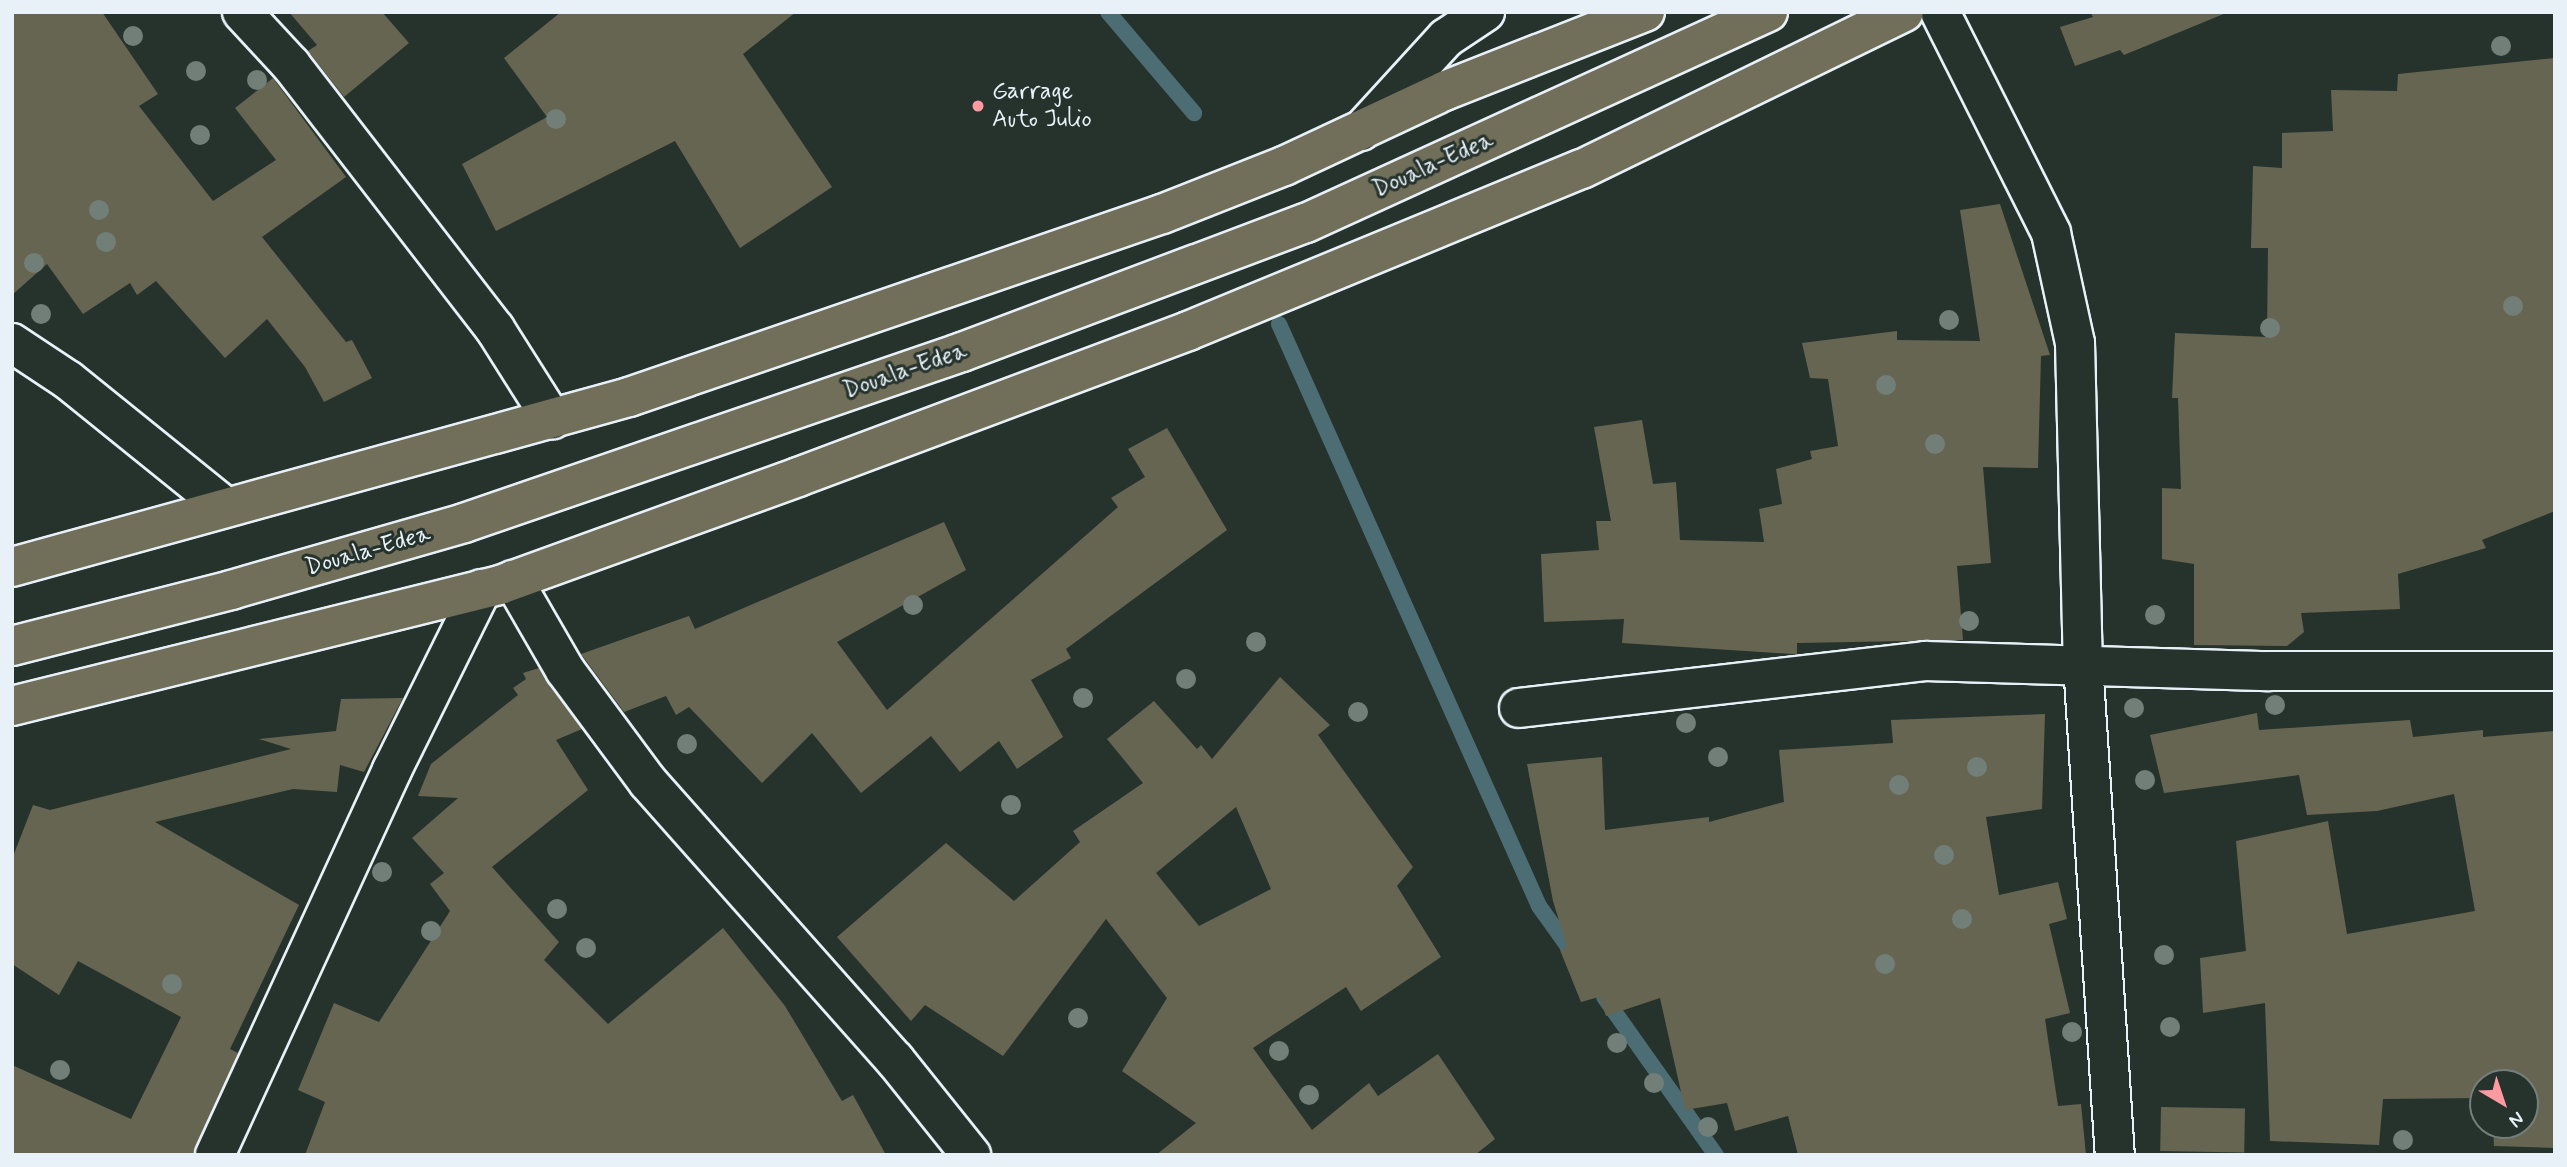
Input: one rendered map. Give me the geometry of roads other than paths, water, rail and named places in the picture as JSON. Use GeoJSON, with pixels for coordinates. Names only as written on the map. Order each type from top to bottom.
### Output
{"type":"FeatureCollection","features":[{"type":"Feature","properties":{"kind":"main road"},"geometry":{"type":"LineString","coordinates":[[12,567],[224,506],[384,468],[629,397],[1162,214],[1360,132],[1444,91],[1645,12]]}},
{"type":"Feature","properties":{"kind":"main road","name":"Douala-Edea"},"geometry":{"type":"LineString","coordinates":[[12,646],[231,590],[464,523],[962,352],[1306,223],[1768,12]]}},
{"type":"Feature","properties":{"kind":"main road"},"geometry":{"type":"LineString","coordinates":[[12,706],[498,584],[1188,331],[1582,169],[1903,12]]}},
{"type":"Feature","properties":{"kind":"street"},"geometry":{"type":"LineString","coordinates":[[242,12],[291,65],[495,329],[552,419]]}},
{"type":"Feature","properties":{"kind":"street"},"geometry":{"type":"LineString","coordinates":[[1360,132],[1446,38],[1485,12]]}},
{"type":"Feature","properties":{"kind":"street"},"geometry":{"type":"LineString","coordinates":[[1940,12],[2051,233],[2075,343],[2083,663],[2115,1155]]}},
{"type":"Feature","properties":{"kind":"street"},"geometry":{"type":"LineString","coordinates":[[12,343],[68,380],[224,506]]}},
{"type":"Feature","properties":{"kind":"street"},"geometry":{"type":"LineString","coordinates":[[215,1155],[392,770],[498,584],[648,782],[895,1060],[971,1155]]}},
{"type":"Feature","properties":{"kind":"street"},"geometry":{"type":"LineString","coordinates":[[1519,708],[1925,661],[2083,663],[2269,671],[2555,671]]}},
{"type":"Feature","properties":{"kind":"waterway"},"geometry":{"type":"LineString","coordinates":[[1108,12],[1194,113]]}},
{"type":"Feature","properties":{"kind":"waterway"},"geometry":{"type":"LineString","coordinates":[[1279,324],[1539,906],[1579,962]]}},
{"type":"Feature","properties":{"kind":"waterway"},"geometry":{"type":"LineString","coordinates":[[1604,997],[1716,1155]]}},
{"type":"Feature","properties":{"kind":"place","name":"Garrage Auto Julio"},"geometry":{"type":"Point","coordinates":[978,106]}}]}
